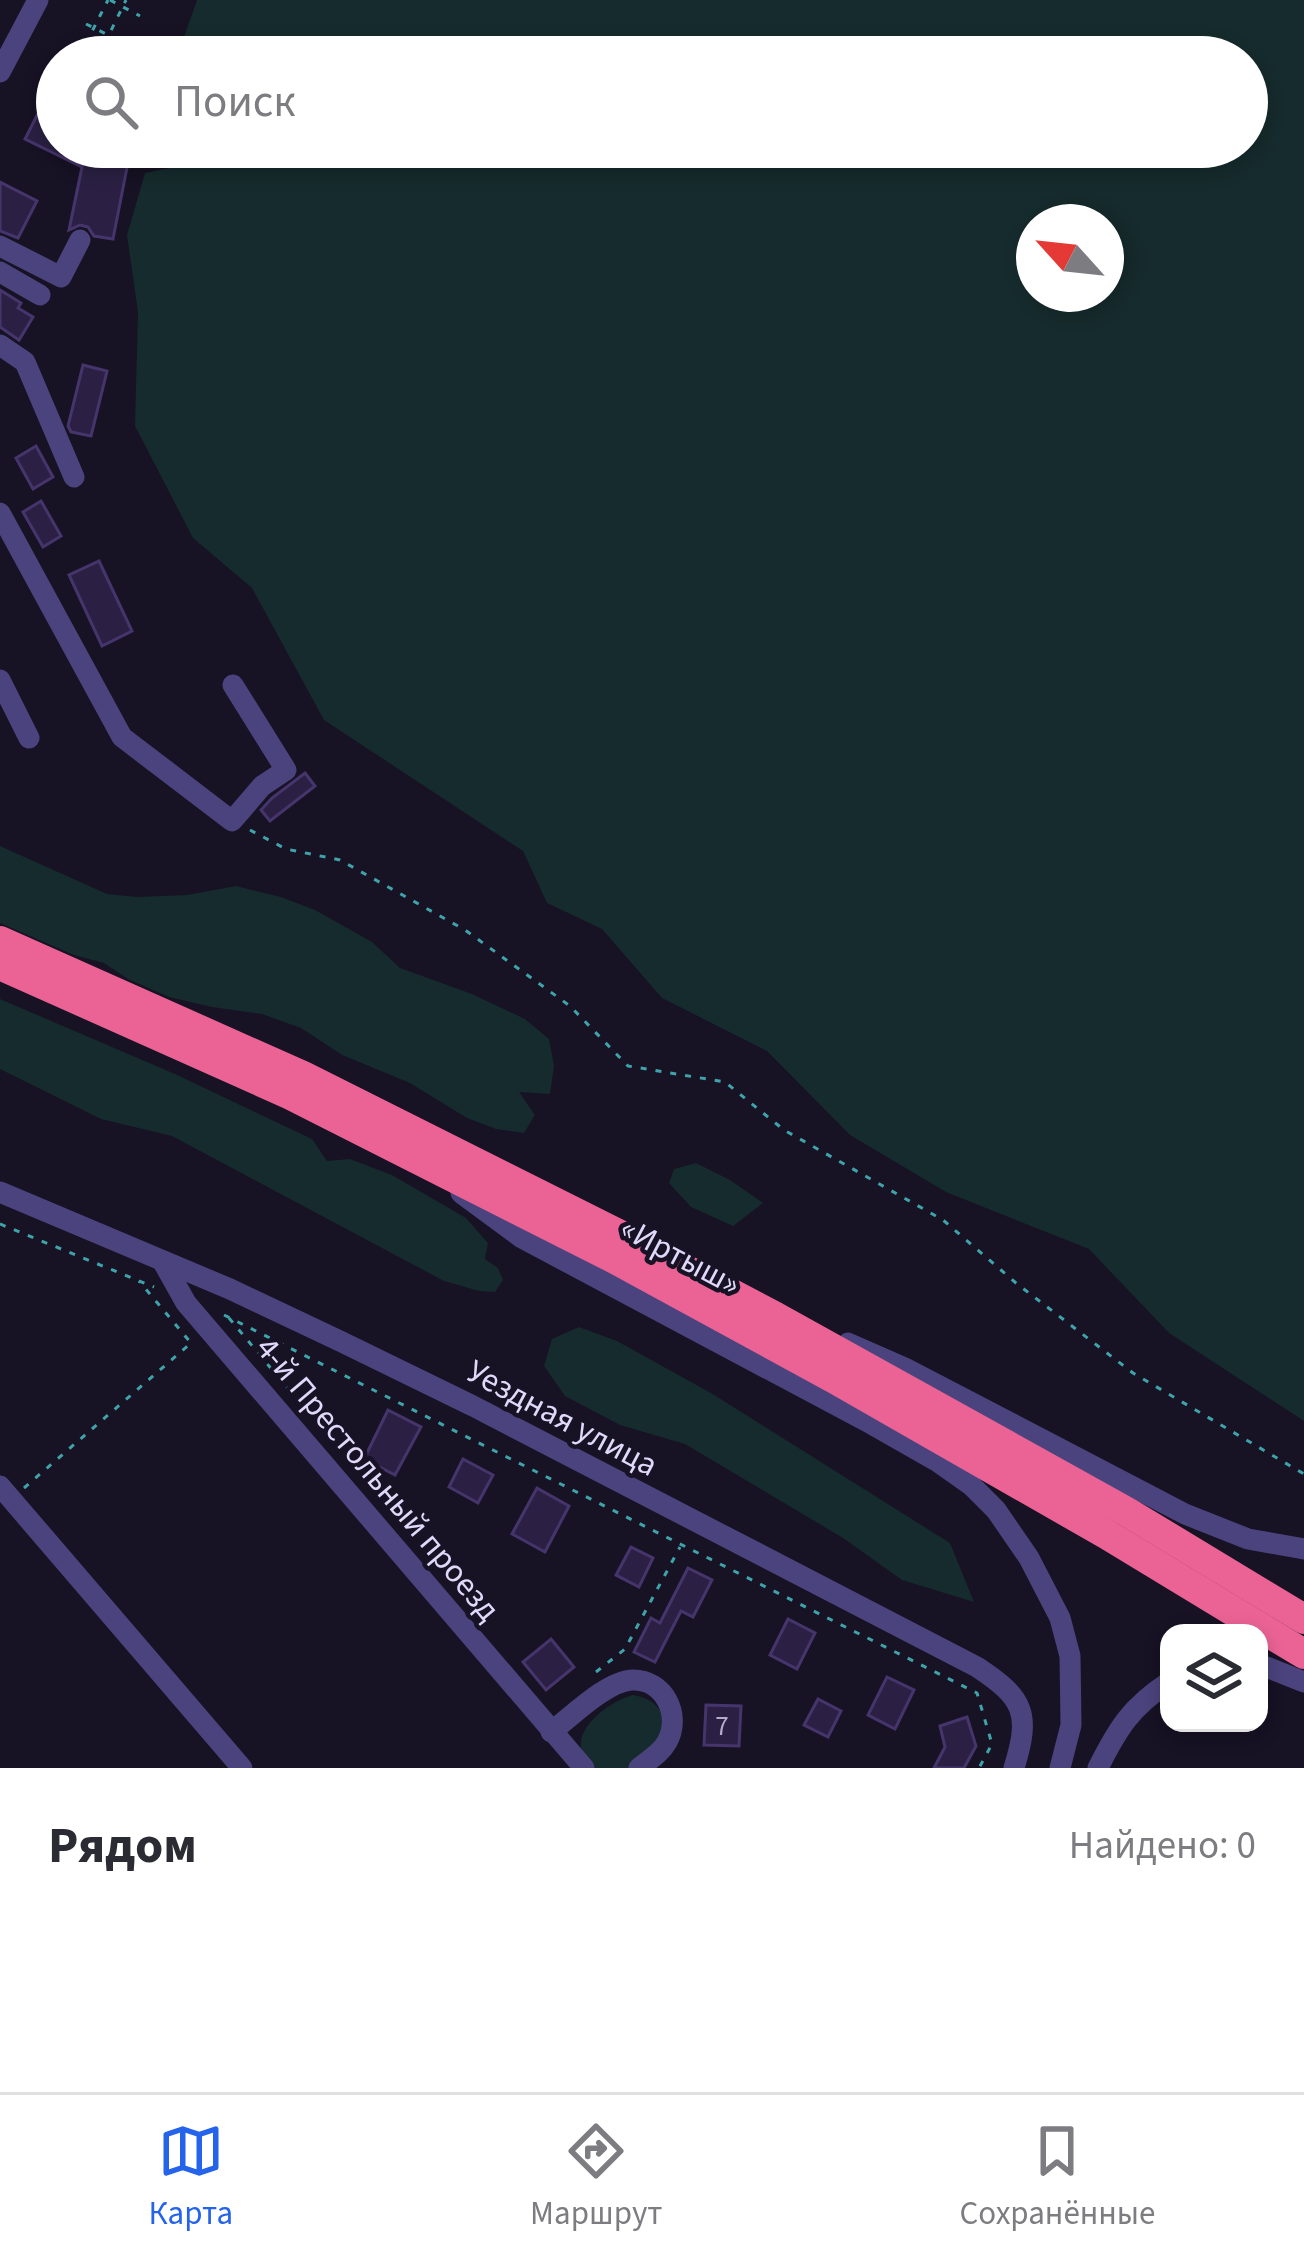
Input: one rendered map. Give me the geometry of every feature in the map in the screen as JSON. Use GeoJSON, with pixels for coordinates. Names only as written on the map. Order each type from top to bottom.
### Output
{"type":"FeatureCollection","features":[{"type":"Feature","properties":{"kind":"highway","name":"«Иртыш»"},"geometry":{"type":"LineString","coordinates":[[0,941],[303,1076],[626,1238],[1127,1512],[1304,1619]]}},
{"type":"Feature","properties":{"kind":"highway","name":"«Иртыш»"},"geometry":{"type":"LineString","coordinates":[[0,965],[291,1095],[616,1260],[1106,1534],[1304,1654]]}},
{"type":"Feature","properties":{"kind":"street"},"geometry":{"type":"LineString","coordinates":[[0,72],[38,0]]}},
{"type":"Feature","properties":{"kind":"street"},"geometry":{"type":"LineString","coordinates":[[0,246],[61,277],[80,240]]}},
{"type":"Feature","properties":{"kind":"street"},"geometry":{"type":"LineString","coordinates":[[0,272],[40,295]]}},
{"type":"Feature","properties":{"kind":"street"},"geometry":{"type":"LineString","coordinates":[[0,345],[25,362],[74,477]]}},
{"type":"Feature","properties":{"kind":"street"},"geometry":{"type":"LineString","coordinates":[[0,513],[122,737],[232,820],[262,787],[286,770],[233,685]]}},
{"type":"Feature","properties":{"kind":"street"},"geometry":{"type":"LineString","coordinates":[[0,680],[28,738]]}},
{"type":"Feature","properties":{"kind":"street"},"geometry":{"type":"LineString","coordinates":[[413,1156],[522,1238],[866,1421],[973,1486],[1029,1558],[1060,1618],[1070,1656],[1072,1725],[1060,1768]]}},
{"type":"Feature","properties":{"kind":"street","name":"Уездная улица"},"geometry":{"type":"LineString","coordinates":[[0,1192],[230,1289],[472,1406],[977,1667],[1006,1686],[1018,1703],[1023,1719],[1014,1768]]}},
{"type":"Feature","properties":{"kind":"street","name":"4-й Престольный проезд"},"geometry":{"type":"LineString","coordinates":[[164,1262],[186,1303],[584,1768]]}},
{"type":"Feature","properties":{"kind":"street"},"geometry":{"type":"LineString","coordinates":[[776,1317],[905,1368],[1185,1514],[1248,1539],[1304,1549]]}},
{"type":"Feature","properties":{"kind":"street"},"geometry":{"type":"LineString","coordinates":[[5,1493],[242,1768]]}},
{"type":"Feature","properties":{"kind":"street"},"geometry":{"type":"LineString","coordinates":[[1268,1668],[1304,1682]]}},
{"type":"Feature","properties":{"kind":"street"},"geometry":{"type":"LineString","coordinates":[[551,1732],[617,1684],[648,1683],[661,1692],[674,1720],[662,1750],[639,1768]]}},
{"type":"Feature","properties":{"kind":"street"},"geometry":{"type":"LineString","coordinates":[[1098,1768],[1115,1735],[1143,1699],[1160,1688]]}},
{"type":"Feature","properties":{"kind":"path"},"geometry":{"type":"LineString","coordinates":[[90,36],[109,0],[140,16]]}},
{"type":"Feature","properties":{"kind":"path"},"geometry":{"type":"LineString","coordinates":[[86,24],[108,36],[126,0]]}},
{"type":"Feature","properties":{"kind":"path"},"geometry":{"type":"LineString","coordinates":[[232,820],[286,849],[340,860],[465,930],[570,1006],[628,1066],[724,1082],[784,1130],[943,1220],[1132,1373],[1304,1474]]}},
{"type":"Feature","properties":{"kind":"path"},"geometry":{"type":"LineString","coordinates":[[0,1224],[186,1303],[228,1316],[977,1693],[992,1744],[979,1768]]}},
{"type":"Feature","properties":{"kind":"path"},"geometry":{"type":"LineString","coordinates":[[5,1493],[191,1343],[138,1279]]}},
{"type":"Feature","properties":{"kind":"path"},"geometry":{"type":"LineString","coordinates":[[228,1316],[331,1441]]}},
{"type":"Feature","properties":{"kind":"path"},"geometry":{"type":"LineString","coordinates":[[588,1678],[625,1649],[681,1546]]}},
{"type":"Feature","properties":{"kind":"green space"},"geometry":{"type":"Polygon","coordinates":[[[197,0],[1304,0],[1304,1421],[1169,1333],[1089,1249],[946,1192],[850,1135],[767,1051],[662,998],[602,929],[547,903],[523,851],[324,720],[252,588],[193,538],[135,426],[138,312],[127,235],[145,173],[169,168],[1268,168],[1268,36],[184,36],[197,0]]]}},
{"type":"Feature","properties":{"kind":"green space"},"geometry":{"type":"Polygon","coordinates":[[[0,846],[107,894],[187,895],[236,886],[315,910],[372,942],[400,968],[525,1019],[549,1039],[554,1066],[550,1094],[519,1092],[535,1115],[524,1133],[496,1129],[467,1118],[410,1083],[342,1055],[301,1028],[262,1014],[169,997],[104,963],[0,923],[0,846]]]}},
{"type":"Feature","properties":{"kind":"green space"},"geometry":{"type":"Polygon","coordinates":[[[0,999],[312,1139],[327,1161],[350,1159],[392,1175],[466,1218],[488,1243],[485,1259],[498,1268],[503,1280],[495,1292],[444,1281],[172,1136],[101,1119],[0,1069],[0,999]]]}},
{"type":"Feature","properties":{"kind":"green space"},"geometry":{"type":"Polygon","coordinates":[[[696,1163],[763,1203],[733,1226],[691,1207],[669,1183],[674,1169],[696,1163]]]}},
{"type":"Feature","properties":{"kind":"green space"},"geometry":{"type":"Polygon","coordinates":[[[579,1327],[617,1341],[711,1393],[950,1543],[974,1602],[902,1580],[843,1538],[685,1444],[620,1425],[565,1396],[544,1366],[552,1339],[579,1327]]]}},
{"type":"Feature","properties":{"kind":"green space"},"geometry":{"type":"Polygon","coordinates":[[[633,1695],[659,1709],[661,1734],[630,1768],[594,1768],[582,1751],[584,1732],[606,1708],[633,1695]]]}},
{"type":"Feature","properties":{"kind":"building"},"geometry":{"type":"Polygon","coordinates":[[[36,117],[36,144],[25,139],[36,117]]]}},
{"type":"Feature","properties":{"kind":"building"},"geometry":{"type":"Polygon","coordinates":[[[82,168],[127,168],[113,239],[94,236],[80,225],[69,230],[82,168]]]}},
{"type":"Feature","properties":{"kind":"building"},"geometry":{"type":"Polygon","coordinates":[[[0,182],[37,201],[18,238],[0,231],[0,182]]]}},
{"type":"Feature","properties":{"kind":"building"},"geometry":{"type":"Polygon","coordinates":[[[0,290],[33,317],[19,340],[0,327],[0,290]]]}},
{"type":"Feature","properties":{"kind":"building"},"geometry":{"type":"Polygon","coordinates":[[[83,365],[107,371],[91,436],[71,432],[68,426],[83,365]]]}},
{"type":"Feature","properties":{"kind":"building"},"geometry":{"type":"Polygon","coordinates":[[[36,446],[53,477],[33,489],[16,458],[36,446]]]}},
{"type":"Feature","properties":{"kind":"building"},"geometry":{"type":"Polygon","coordinates":[[[41,501],[61,536],[43,547],[23,512],[41,501]]]}},
{"type":"Feature","properties":{"kind":"building"},"geometry":{"type":"Polygon","coordinates":[[[99,561],[132,631],[102,646],[69,575],[99,561]]]}},
{"type":"Feature","properties":{"kind":"building"},"geometry":{"type":"Polygon","coordinates":[[[305,773],[315,786],[270,821],[261,810],[305,773]]]}},
{"type":"Feature","properties":{"kind":"building"},"geometry":{"type":"Polygon","coordinates":[[[388,1410],[421,1427],[395,1475],[364,1459],[388,1410]]]}},
{"type":"Feature","properties":{"kind":"building"},"geometry":{"type":"Polygon","coordinates":[[[463,1459],[493,1475],[478,1503],[449,1487],[463,1459]]]}},
{"type":"Feature","properties":{"kind":"building"},"geometry":{"type":"Polygon","coordinates":[[[537,1488],[569,1506],[545,1552],[512,1534],[537,1488]]]}},
{"type":"Feature","properties":{"kind":"building"},"geometry":{"type":"Polygon","coordinates":[[[631,1547],[653,1558],[639,1587],[616,1575],[631,1547]]]}},
{"type":"Feature","properties":{"kind":"building"},"geometry":{"type":"Polygon","coordinates":[[[688,1568],[712,1580],[693,1617],[681,1611],[655,1662],[634,1652],[651,1618],[660,1623],[688,1568]]]}},
{"type":"Feature","properties":{"kind":"building"},"geometry":{"type":"Polygon","coordinates":[[[788,1619],[815,1633],[797,1669],[770,1655],[788,1619]]]}},
{"type":"Feature","properties":{"kind":"building"},"geometry":{"type":"Polygon","coordinates":[[[551,1639],[574,1667],[546,1690],[523,1662],[551,1639]]]}},
{"type":"Feature","properties":{"kind":"building"},"geometry":{"type":"Polygon","coordinates":[[[887,1677],[914,1690],[895,1729],[868,1715],[887,1677]]]}},
{"type":"Feature","properties":{"kind":"building"},"geometry":{"type":"Polygon","coordinates":[[[818,1699],[841,1711],[828,1737],[804,1725],[818,1699]]]}},
{"type":"Feature","properties":{"kind":"building"},"geometry":{"type":"Polygon","coordinates":[[[706,1705],[741,1706],[739,1746],[704,1745],[706,1705]]]}},
{"type":"Feature","properties":{"kind":"building"},"geometry":{"type":"Polygon","coordinates":[[[967,1717],[976,1746],[964,1768],[934,1768],[945,1747],[940,1726],[967,1717]]]}}]}
